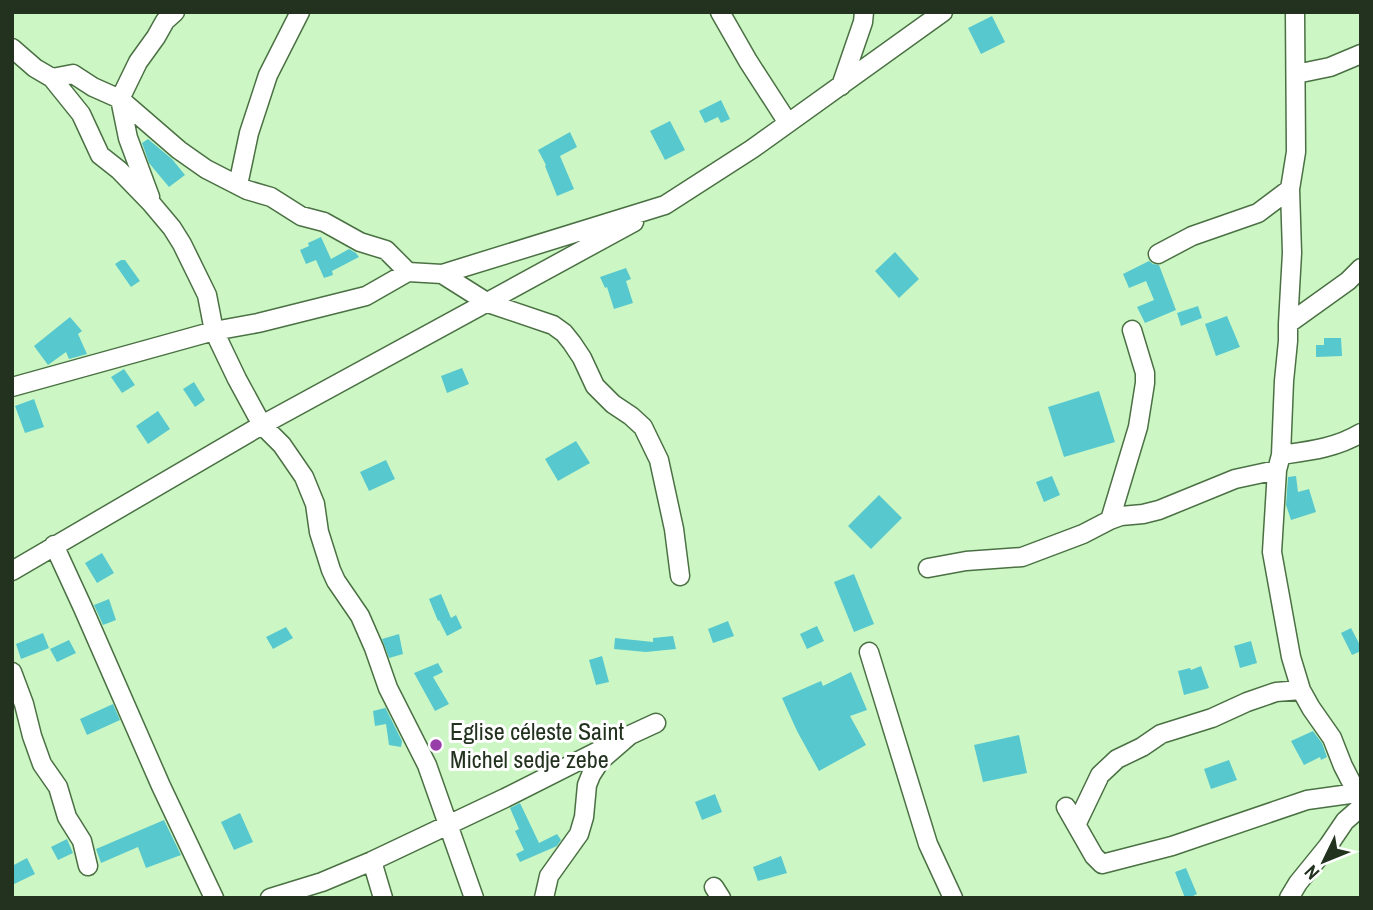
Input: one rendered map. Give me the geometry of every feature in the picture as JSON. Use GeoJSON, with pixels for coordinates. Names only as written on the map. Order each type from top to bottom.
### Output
{"type":"FeatureCollection","features":[{"type":"Feature","properties":{"kind":"street"},"geometry":{"type":"LineString","coordinates":[[151,202],[128,138],[120,99],[138,62],[165,21],[175,12]]}},
{"type":"Feature","properties":{"kind":"street"},"geometry":{"type":"LineString","coordinates":[[239,185],[249,133],[268,75],[300,12]]}},
{"type":"Feature","properties":{"kind":"street"},"geometry":{"type":"LineString","coordinates":[[720,12],[788,123]]}},
{"type":"Feature","properties":{"kind":"street"},"geometry":{"type":"LineString","coordinates":[[841,86],[864,12]]}},
{"type":"Feature","properties":{"kind":"street"},"geometry":{"type":"LineString","coordinates":[[12,570],[262,425],[665,205],[752,149],[943,12]]}},
{"type":"Feature","properties":{"kind":"street"},"geometry":{"type":"LineString","coordinates":[[1295,12],[1296,152],[1290,190],[1292,253],[1272,552],[1291,657],[1301,690],[1332,738],[1360,798]]}},
{"type":"Feature","properties":{"kind":"street"},"geometry":{"type":"LineString","coordinates":[[12,48],[35,68],[52,78],[81,114],[100,155],[151,202],[172,228],[191,262],[207,295],[214,331],[262,425],[282,445],[304,477],[315,504],[319,532],[331,570],[360,616],[388,688],[427,765],[474,898]]}},
{"type":"Feature","properties":{"kind":"street"},"geometry":{"type":"LineString","coordinates":[[1296,74],[1361,54]]}},
{"type":"Feature","properties":{"kind":"street"},"geometry":{"type":"LineString","coordinates":[[52,78],[73,74],[120,99],[178,150],[206,169],[247,190],[271,197],[301,216],[324,222],[360,242],[386,250],[408,272]]}},
{"type":"Feature","properties":{"kind":"street"},"geometry":{"type":"LineString","coordinates":[[1158,254],[1192,236],[1258,213],[1290,190]]}},
{"type":"Feature","properties":{"kind":"street"},"geometry":{"type":"LineString","coordinates":[[12,387],[214,331],[366,296],[408,272],[442,274],[665,205]]}},
{"type":"Feature","properties":{"kind":"street"},"geometry":{"type":"LineString","coordinates":[[1287,324],[1348,281],[1361,268]]}},
{"type":"Feature","properties":{"kind":"street"},"geometry":{"type":"LineString","coordinates":[[442,274],[488,303],[553,324],[564,333],[582,358],[595,386],[643,427],[659,460],[674,529],[680,576]]}},
{"type":"Feature","properties":{"kind":"street"},"geometry":{"type":"LineString","coordinates":[[1110,520],[1138,427],[1145,383],[1143,366],[1132,330]]}},
{"type":"Feature","properties":{"kind":"street"},"geometry":{"type":"LineString","coordinates":[[928,568],[966,561],[1022,557],[1083,534],[1110,520],[1159,510],[1361,433]]}},
{"type":"Feature","properties":{"kind":"street"},"geometry":{"type":"LineString","coordinates":[[54,545],[160,786],[214,898]]}},
{"type":"Feature","properties":{"kind":"street"},"geometry":{"type":"LineString","coordinates":[[869,652],[928,844],[953,898]]}},
{"type":"Feature","properties":{"kind":"street"},"geometry":{"type":"LineString","coordinates":[[12,672],[42,764],[58,787],[67,817],[82,841],[88,866]]}},
{"type":"Feature","properties":{"kind":"street"},"geometry":{"type":"LineString","coordinates":[[1077,823],[1100,775],[1117,759],[1161,734],[1212,718],[1276,692],[1301,690]]}},
{"type":"Feature","properties":{"kind":"street"},"geometry":{"type":"LineString","coordinates":[[270,898],[322,882],[372,861],[656,723]]}},
{"type":"Feature","properties":{"kind":"street"},"geometry":{"type":"LineString","coordinates":[[544,898],[549,876],[579,835],[590,775],[600,761],[630,735]]}},
{"type":"Feature","properties":{"kind":"street"},"geometry":{"type":"LineString","coordinates":[[1066,807],[1094,856],[1102,864],[1172,846],[1307,800],[1360,798]]}},
{"type":"Feature","properties":{"kind":"street"},"geometry":{"type":"LineString","coordinates":[[1289,898],[1360,798]]}},
{"type":"Feature","properties":{"kind":"street"},"geometry":{"type":"LineString","coordinates":[[372,861],[383,898]]}},
{"type":"Feature","properties":{"kind":"building"},"geometry":{"type":"Polygon","coordinates":[[[992,16],[1005,42],[981,54],[968,28],[992,16]]]}},
{"type":"Feature","properties":{"kind":"building"},"geometry":{"type":"Polygon","coordinates":[[[721,100],[730,119],[721,123],[718,117],[705,123],[699,111],[721,100]]]}},
{"type":"Feature","properties":{"kind":"building"},"geometry":{"type":"Polygon","coordinates":[[[670,121],[685,150],[665,160],[650,131],[670,121]]]}},
{"type":"Feature","properties":{"kind":"building"},"geometry":{"type":"Polygon","coordinates":[[[570,132],[577,147],[560,156],[574,189],[557,196],[538,150],[570,132]]]}},
{"type":"Feature","properties":{"kind":"building"},"geometry":{"type":"Polygon","coordinates":[[[148,139],[172,159],[185,175],[169,187],[149,163],[142,143],[148,139]]]}},
{"type":"Feature","properties":{"kind":"building"},"geometry":{"type":"Polygon","coordinates":[[[321,237],[331,259],[349,249],[359,257],[324,278],[316,260],[306,264],[300,250],[321,237]]]}},
{"type":"Feature","properties":{"kind":"building"},"geometry":{"type":"Polygon","coordinates":[[[895,252],[919,279],[899,298],[875,271],[895,252]]]}},
{"type":"Feature","properties":{"kind":"building"},"geometry":{"type":"Polygon","coordinates":[[[125,260],[140,281],[131,287],[115,264],[125,260]]]}},
{"type":"Feature","properties":{"kind":"building"},"geometry":{"type":"Polygon","coordinates":[[[1149,261],[1159,265],[1176,310],[1145,323],[1137,307],[1154,300],[1146,281],[1129,288],[1123,274],[1149,261]]]}},
{"type":"Feature","properties":{"kind":"building"},"geometry":{"type":"Polygon","coordinates":[[[626,268],[631,279],[626,281],[633,303],[614,309],[607,287],[605,288],[600,277],[626,268]]]}},
{"type":"Feature","properties":{"kind":"building"},"geometry":{"type":"Polygon","coordinates":[[[1198,306],[1202,318],[1181,326],[1177,313],[1198,306]]]}},
{"type":"Feature","properties":{"kind":"building"},"geometry":{"type":"Polygon","coordinates":[[[1227,316],[1240,347],[1216,356],[1205,324],[1227,316]]]}},
{"type":"Feature","properties":{"kind":"building"},"geometry":{"type":"Polygon","coordinates":[[[70,317],[82,331],[78,334],[87,354],[69,359],[66,352],[48,365],[34,346],[70,317]]]}},
{"type":"Feature","properties":{"kind":"building"},"geometry":{"type":"Polygon","coordinates":[[[1324,338],[1341,338],[1342,356],[1316,357],[1316,345],[1324,345],[1324,338]]]}},
{"type":"Feature","properties":{"kind":"building"},"geometry":{"type":"Polygon","coordinates":[[[462,368],[469,384],[447,393],[441,376],[462,368]]]}},
{"type":"Feature","properties":{"kind":"building"},"geometry":{"type":"Polygon","coordinates":[[[124,369],[135,385],[122,393],[111,377],[124,369]]]}},
{"type":"Feature","properties":{"kind":"building"},"geometry":{"type":"Polygon","coordinates":[[[194,382],[205,400],[195,407],[183,389],[194,382]]]}},
{"type":"Feature","properties":{"kind":"building"},"geometry":{"type":"Polygon","coordinates":[[[1099,391],[1115,442],[1064,457],[1048,407],[1099,391]]]}},
{"type":"Feature","properties":{"kind":"building"},"geometry":{"type":"Polygon","coordinates":[[[34,399],[44,427],[25,433],[15,406],[34,399]]]}},
{"type":"Feature","properties":{"kind":"building"},"geometry":{"type":"Polygon","coordinates":[[[158,411],[170,429],[148,444],[136,426],[158,411]]]}},
{"type":"Feature","properties":{"kind":"building"},"geometry":{"type":"Polygon","coordinates":[[[576,441],[590,463],[558,481],[545,459],[576,441]]]}},
{"type":"Feature","properties":{"kind":"building"},"geometry":{"type":"Polygon","coordinates":[[[386,460],[395,479],[369,491],[360,472],[386,460]]]}},
{"type":"Feature","properties":{"kind":"building"},"geometry":{"type":"Polygon","coordinates":[[[1052,476],[1060,495],[1044,502],[1036,482],[1052,476]]]}},
{"type":"Feature","properties":{"kind":"building"},"geometry":{"type":"Polygon","coordinates":[[[1296,476],[1298,492],[1309,489],[1316,512],[1291,520],[1286,505],[1288,477],[1296,476]]]}},
{"type":"Feature","properties":{"kind":"building"},"geometry":{"type":"Polygon","coordinates":[[[879,495],[902,518],[871,549],[848,526],[879,495]]]}},
{"type":"Feature","properties":{"kind":"building"},"geometry":{"type":"Polygon","coordinates":[[[102,553],[114,573],[97,583],[85,563],[102,553]]]}},
{"type":"Feature","properties":{"kind":"building"},"geometry":{"type":"Polygon","coordinates":[[[854,574],[874,624],[854,632],[834,582],[854,574]]]}},
{"type":"Feature","properties":{"kind":"building"},"geometry":{"type":"Polygon","coordinates":[[[441,594],[451,618],[456,615],[462,628],[447,636],[429,599],[441,594]]]}},
{"type":"Feature","properties":{"kind":"building"},"geometry":{"type":"Polygon","coordinates":[[[109,599],[116,620],[103,625],[94,605],[109,599]]]}},
{"type":"Feature","properties":{"kind":"building"},"geometry":{"type":"Polygon","coordinates":[[[728,621],[734,636],[713,643],[708,629],[728,621]]]}},
{"type":"Feature","properties":{"kind":"building"},"geometry":{"type":"Polygon","coordinates":[[[817,626],[824,641],[807,649],[800,634],[817,626]]]}},
{"type":"Feature","properties":{"kind":"building"},"geometry":{"type":"Polygon","coordinates":[[[286,627],[293,638],[273,649],[266,637],[286,627]]]}},
{"type":"Feature","properties":{"kind":"building"},"geometry":{"type":"Polygon","coordinates":[[[1351,628],[1361,647],[1361,651],[1352,655],[1341,633],[1351,628]]]}},
{"type":"Feature","properties":{"kind":"building"},"geometry":{"type":"Polygon","coordinates":[[[43,633],[49,648],[21,659],[16,644],[43,633]]]}},
{"type":"Feature","properties":{"kind":"building"},"geometry":{"type":"Polygon","coordinates":[[[399,634],[403,654],[389,658],[382,639],[399,634]]]}},
{"type":"Feature","properties":{"kind":"building"},"geometry":{"type":"Polygon","coordinates":[[[673,636],[676,649],[646,652],[614,649],[615,638],[653,642],[653,638],[673,636]]]}},
{"type":"Feature","properties":{"kind":"building"},"geometry":{"type":"Polygon","coordinates":[[[69,640],[76,653],[57,662],[50,649],[69,640]]]}},
{"type":"Feature","properties":{"kind":"building"},"geometry":{"type":"Polygon","coordinates":[[[1251,641],[1257,663],[1240,668],[1234,646],[1251,641]]]}},
{"type":"Feature","properties":{"kind":"building"},"geometry":{"type":"Polygon","coordinates":[[[602,656],[609,682],[596,685],[589,660],[602,656]]]}},
{"type":"Feature","properties":{"kind":"building"},"geometry":{"type":"Polygon","coordinates":[[[438,663],[443,672],[433,677],[449,704],[435,711],[414,673],[438,663]]]}},
{"type":"Feature","properties":{"kind":"building"},"geometry":{"type":"Polygon","coordinates":[[[1201,666],[1209,688],[1184,695],[1178,671],[1201,666]]]}},
{"type":"Feature","properties":{"kind":"building"},"geometry":{"type":"Polygon","coordinates":[[[851,672],[867,710],[850,716],[866,745],[819,771],[782,698],[821,681],[823,686],[851,672]]]}},
{"type":"Feature","properties":{"kind":"building"},"geometry":{"type":"Polygon","coordinates":[[[113,704],[120,720],[87,735],[80,719],[113,704]]]}},
{"type":"Feature","properties":{"kind":"building"},"geometry":{"type":"Polygon","coordinates":[[[385,707],[402,741],[401,747],[389,745],[386,724],[375,726],[373,711],[385,707]]]}},
{"type":"Feature","properties":{"kind":"building"},"geometry":{"type":"Polygon","coordinates":[[[1313,731],[1322,743],[1327,757],[1321,760],[1320,757],[1304,765],[1291,741],[1313,731]]]}},
{"type":"Feature","properties":{"kind":"building"},"geometry":{"type":"Polygon","coordinates":[[[1019,735],[1027,773],[983,782],[974,745],[1019,735]]]}},
{"type":"Feature","properties":{"kind":"building"},"geometry":{"type":"Polygon","coordinates":[[[1229,760],[1237,780],[1211,789],[1204,769],[1229,760]]]}},
{"type":"Feature","properties":{"kind":"building"},"geometry":{"type":"Polygon","coordinates":[[[715,794],[722,812],[702,820],[695,802],[715,794]]]}},
{"type":"Feature","properties":{"kind":"building"},"geometry":{"type":"Polygon","coordinates":[[[520,803],[539,843],[557,834],[561,840],[557,846],[520,862],[516,854],[524,850],[515,831],[519,829],[510,808],[520,803]]]}},
{"type":"Feature","properties":{"kind":"building"},"geometry":{"type":"Polygon","coordinates":[[[240,813],[253,842],[234,850],[221,822],[240,813]]]}},
{"type":"Feature","properties":{"kind":"building"},"geometry":{"type":"Polygon","coordinates":[[[164,820],[181,855],[146,868],[138,847],[101,863],[96,849],[164,820]]]}},
{"type":"Feature","properties":{"kind":"building"},"geometry":{"type":"Polygon","coordinates":[[[67,839],[73,853],[58,860],[51,847],[67,839]]]}},
{"type":"Feature","properties":{"kind":"building"},"geometry":{"type":"Polygon","coordinates":[[[781,856],[787,873],[758,881],[753,867],[781,856]]]}},
{"type":"Feature","properties":{"kind":"building"},"geometry":{"type":"Polygon","coordinates":[[[27,858],[35,874],[12,885],[12,866],[27,858]]]}},
{"type":"Feature","properties":{"kind":"building"},"geometry":{"type":"Polygon","coordinates":[[[1186,868],[1197,894],[1189,898],[1185,898],[1175,872],[1186,868]]]}},
{"type":"Feature","properties":{"kind":"place","name":"Eglise céleste Saint Michel sedje zebe"},"geometry":{"type":"Point","coordinates":[436,745]}}]}
